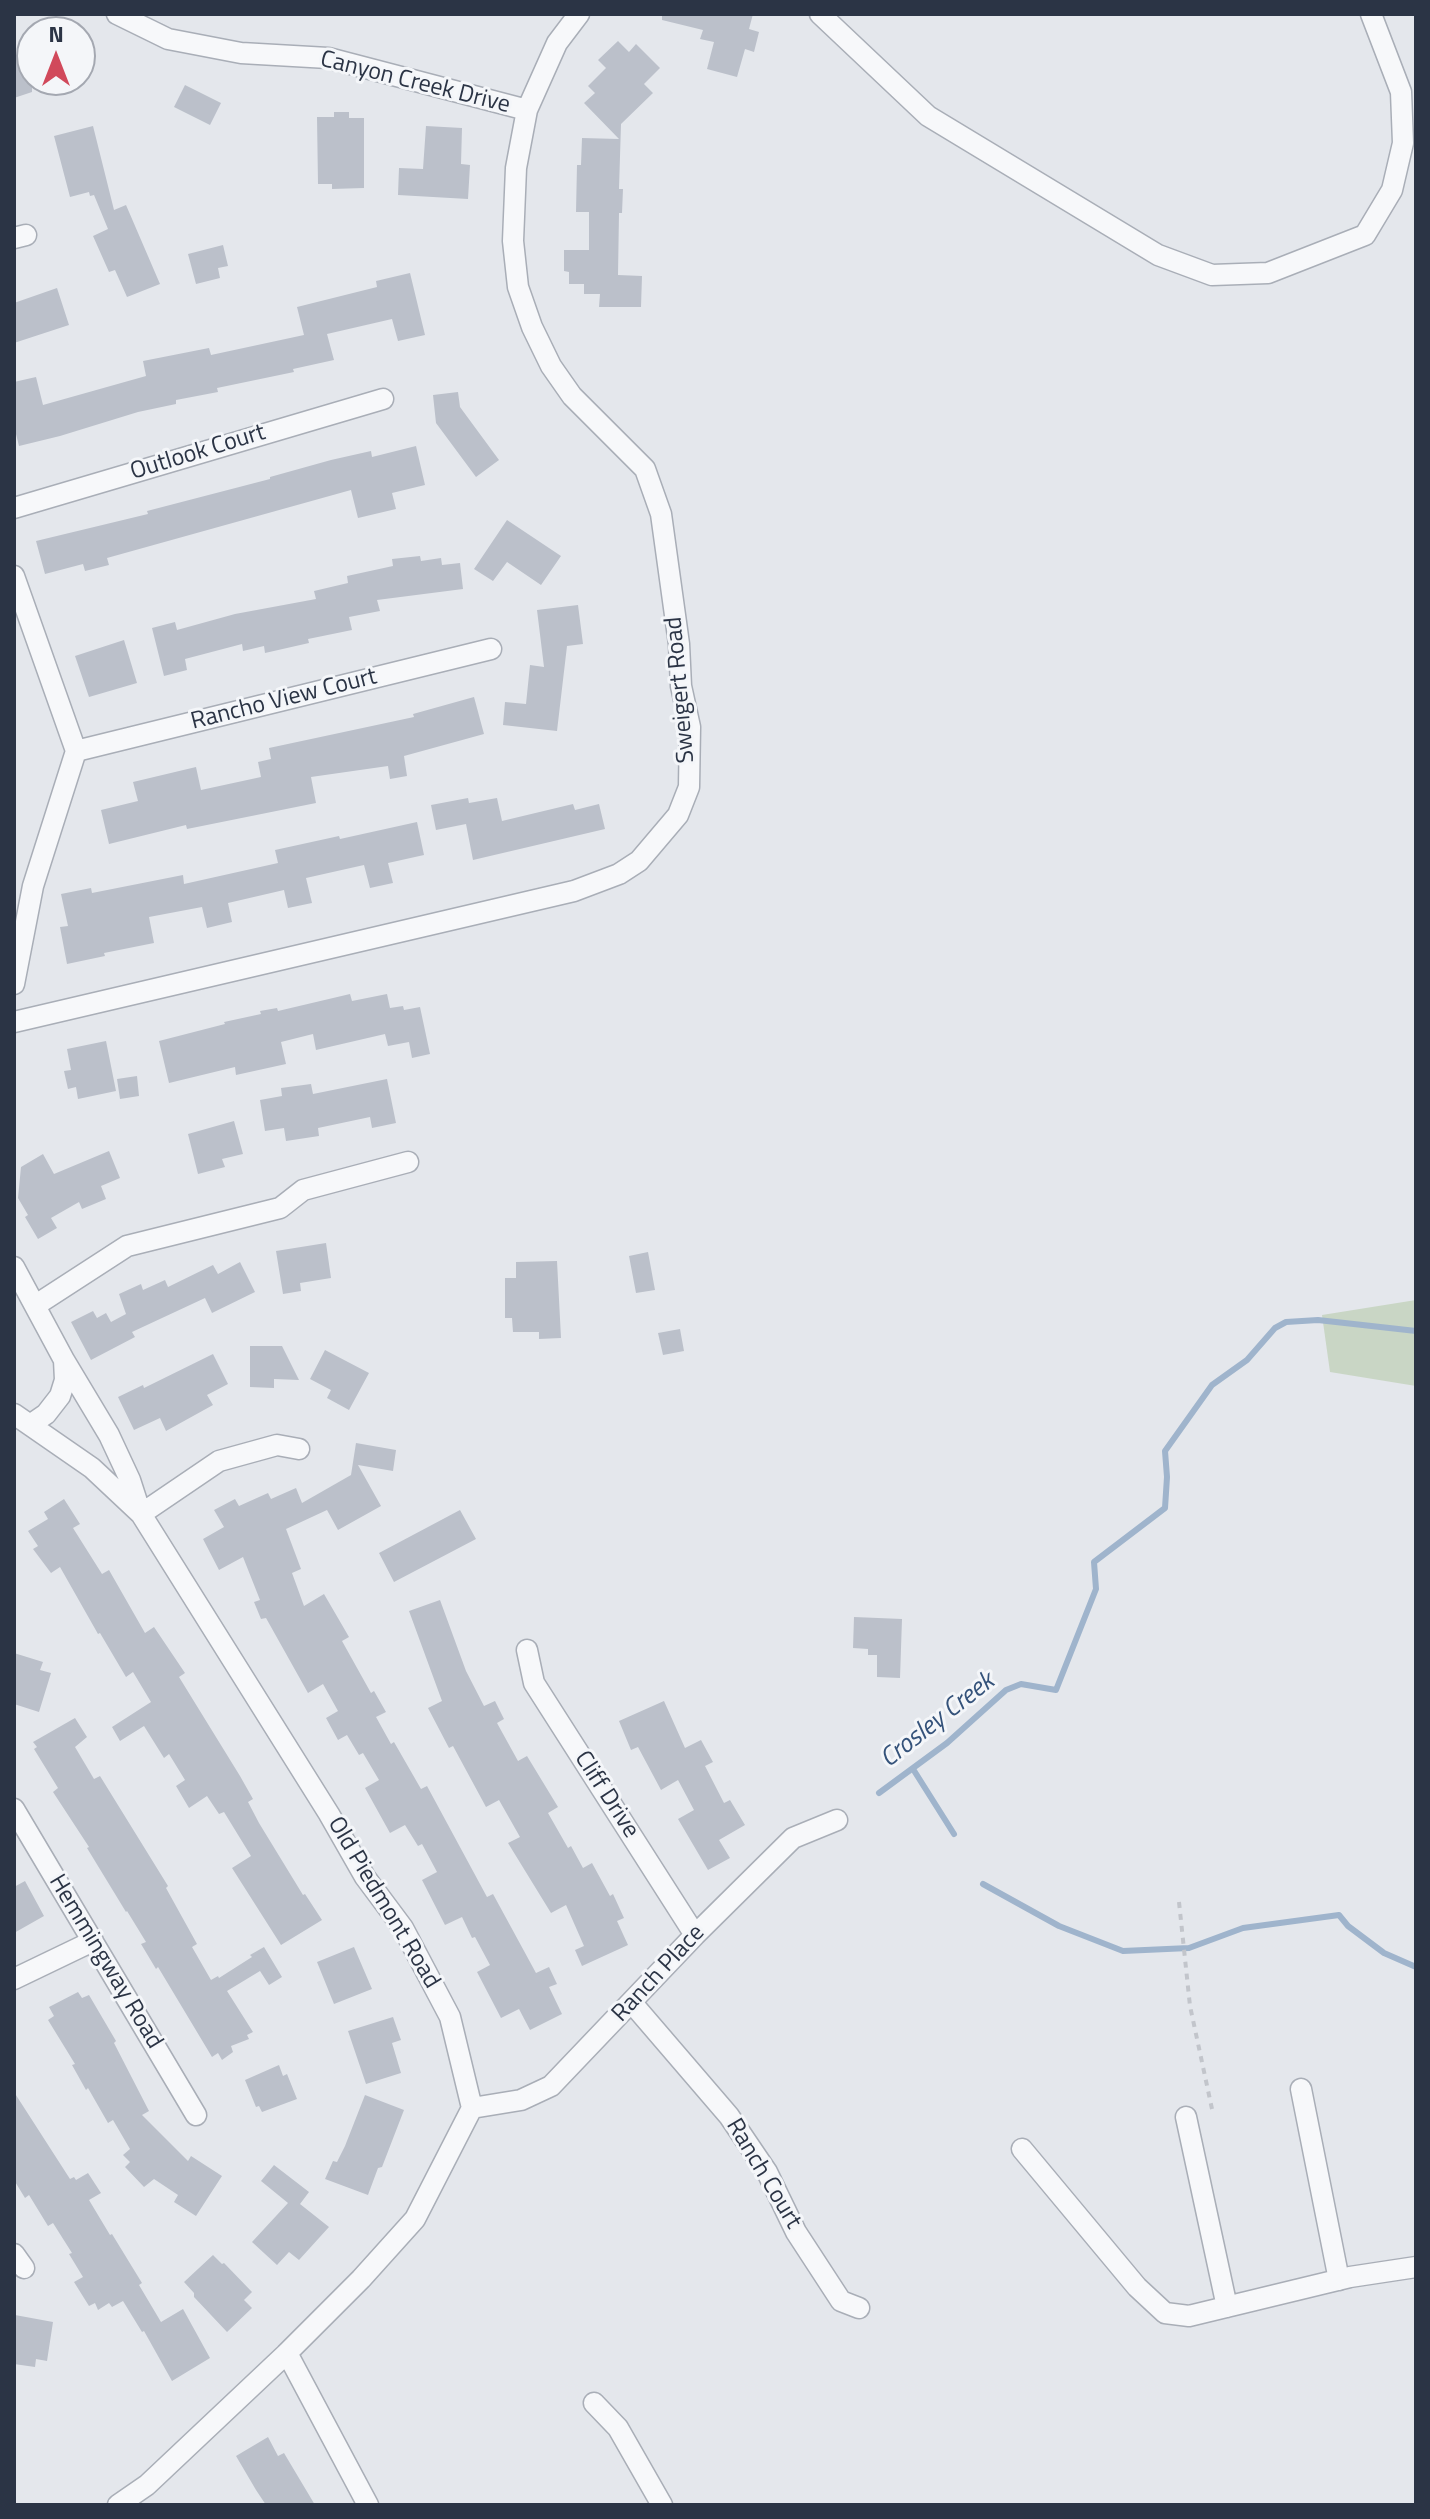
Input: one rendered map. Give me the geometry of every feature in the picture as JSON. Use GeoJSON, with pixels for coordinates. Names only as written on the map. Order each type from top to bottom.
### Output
{"type":"FeatureCollection","features":[{"type":"Feature","properties":{"kind":"street","name":"Canyon Creek Drive"},"geometry":{"type":"LineString","coordinates":[[117,14],[168,39],[241,53],[328,58],[527,110]]}},
{"type":"Feature","properties":{"kind":"street","name":"Sweigert Road"},"geometry":{"type":"LineString","coordinates":[[14,1022],[574,891],[619,874],[639,861],[678,815],[689,787],[690,727],[681,686],[679,644],[661,514],[645,469],[572,396],[551,366],[532,327],[518,287],[513,241],[516,168],[527,110],[557,43],[579,14]]}},
{"type":"Feature","properties":{"kind":"street"},"geometry":{"type":"LineString","coordinates":[[820,14],[928,116],[1158,255],[1212,275],[1268,273],[1365,235],[1392,190],[1403,143],[1401,92],[1371,14]]}},
{"type":"Feature","properties":{"kind":"street","name":"Outlook Court"},"geometry":{"type":"LineString","coordinates":[[14,508],[383,399]]}},
{"type":"Feature","properties":{"kind":"street"},"geometry":{"type":"LineString","coordinates":[[14,576],[76,751],[33,886],[14,984]]}},
{"type":"Feature","properties":{"kind":"street","name":"Rancho View Court"},"geometry":{"type":"LineString","coordinates":[[76,751],[491,649]]}},
{"type":"Feature","properties":{"kind":"street"},"geometry":{"type":"LineString","coordinates":[[36,1305],[127,1246],[280,1208],[303,1190],[408,1162]]}},
{"type":"Feature","properties":{"kind":"street"},"geometry":{"type":"LineString","coordinates":[[14,1267],[109,1435],[130,1480],[141,1514],[219,1461],[277,1445],[299,1449]]}},
{"type":"Feature","properties":{"kind":"street"},"geometry":{"type":"LineString","coordinates":[[22,1419],[46,1414],[60,1396],[65,1380],[64,1360]]}},
{"type":"Feature","properties":{"kind":"street","name":"Old Piedmont Road"},"geometry":{"type":"LineString","coordinates":[[22,1419],[92,1468],[141,1514],[329,1814],[365,1877],[403,1928],[450,2017],[472,2108]]}},
{"type":"Feature","properties":{"kind":"street","name":"Cliff Drive"},"geometry":{"type":"LineString","coordinates":[[527,1650],[534,1683],[695,1935]]}},
{"type":"Feature","properties":{"kind":"street","name":"Hemmingway Road"},"geometry":{"type":"LineString","coordinates":[[14,1809],[196,2115]]}},
{"type":"Feature","properties":{"kind":"street","name":"Ranch Place"},"geometry":{"type":"LineString","coordinates":[[472,2108],[521,2100],[551,2086],[793,1838],[837,1820]]}},
{"type":"Feature","properties":{"kind":"street"},"geometry":{"type":"LineString","coordinates":[[14,1979],[93,1941]]}},
{"type":"Feature","properties":{"kind":"street","name":"Ranch Court"},"geometry":{"type":"LineString","coordinates":[[632,2003],[729,2116],[767,2172],[796,2232],[841,2301],[859,2308]]}},
{"type":"Feature","properties":{"kind":"street"},"geometry":{"type":"LineString","coordinates":[[1301,2089],[1339,2280]]}},
{"type":"Feature","properties":{"kind":"street"},"geometry":{"type":"LineString","coordinates":[[118,2505],[147,2485],[287,2353],[415,2219],[472,2108]]}},
{"type":"Feature","properties":{"kind":"street"},"geometry":{"type":"LineString","coordinates":[[1186,2117],[1227,2307]]}},
{"type":"Feature","properties":{"kind":"street"},"geometry":{"type":"LineString","coordinates":[[1022,2149],[1137,2287],[1165,2313],[1189,2316],[1339,2280],[1416,2267]]}},
{"type":"Feature","properties":{"kind":"street"},"geometry":{"type":"LineString","coordinates":[[287,2353],[368,2505]]}},
{"type":"Feature","properties":{"kind":"street"},"geometry":{"type":"LineString","coordinates":[[594,2403],[618,2428],[662,2505]]}},
{"type":"Feature","properties":{"kind":"path"},"geometry":{"type":"LineString","coordinates":[[1179,1902],[1185,1974],[1212,2109]]}},
{"type":"Feature","properties":{"kind":"green space"},"geometry":{"type":"Polygon","coordinates":[[[1416,1300],[1416,1386],[1330,1372],[1322,1315],[1416,1300]]]}},
{"type":"Feature","properties":{"kind":"building"},"geometry":{"type":"Polygon","coordinates":[[[662,14],[753,14],[749,29],[759,32],[754,52],[745,49],[737,77],[707,69],[714,42],[700,39],[703,30],[662,20],[662,14]]]}},
{"type":"Feature","properties":{"kind":"building"},"geometry":{"type":"Polygon","coordinates":[[[618,41],[629,52],[636,44],[660,68],[644,84],[653,93],[621,124],[619,189],[623,189],[622,213],[619,213],[618,275],[642,276],[641,307],[599,307],[600,294],[584,294],[584,284],[569,284],[569,272],[564,271],[564,250],[589,250],[589,212],[576,212],[577,165],[581,165],[582,138],[619,139],[584,103],[595,93],[588,86],[606,68],[598,60],[618,41]]]}},
{"type":"Feature","properties":{"kind":"building"},"geometry":{"type":"Polygon","coordinates":[[[14,58],[16,96],[20,96],[14,98],[14,58]]]}},
{"type":"Feature","properties":{"kind":"building"},"geometry":{"type":"Polygon","coordinates":[[[185,85],[221,103],[210,125],[174,107],[185,85]]]}},
{"type":"Feature","properties":{"kind":"building"},"geometry":{"type":"Polygon","coordinates":[[[334,112],[349,112],[349,118],[364,118],[364,188],[332,189],[332,184],[318,184],[317,117],[334,117],[334,112]]]}},
{"type":"Feature","properties":{"kind":"building"},"geometry":{"type":"Polygon","coordinates":[[[93,126],[114,210],[126,205],[160,284],[127,297],[115,270],[109,272],[93,236],[108,229],[94,195],[90,196],[89,192],[70,197],[54,136],[93,126]]]}},
{"type":"Feature","properties":{"kind":"building"},"geometry":{"type":"Polygon","coordinates":[[[426,126],[462,128],[461,164],[470,165],[468,199],[398,195],[399,168],[423,169],[426,126]]]}},
{"type":"Feature","properties":{"kind":"building"},"geometry":{"type":"Polygon","coordinates":[[[223,245],[228,266],[218,268],[220,278],[196,284],[188,254],[223,245]]]}},
{"type":"Feature","properties":{"kind":"building"},"geometry":{"type":"Polygon","coordinates":[[[410,273],[425,335],[398,341],[392,319],[327,334],[334,360],[217,388],[218,392],[176,400],[176,404],[19,446],[14,426],[14,382],[36,377],[43,405],[146,376],[143,361],[209,348],[211,355],[304,335],[297,307],[377,287],[376,281],[410,273]]]}},
{"type":"Feature","properties":{"kind":"building"},"geometry":{"type":"Polygon","coordinates":[[[57,288],[69,325],[14,343],[14,303],[57,288]]]}},
{"type":"Feature","properties":{"kind":"building"},"geometry":{"type":"Polygon","coordinates":[[[458,392],[460,407],[499,460],[476,477],[436,423],[433,395],[458,392]]]}},
{"type":"Feature","properties":{"kind":"building"},"geometry":{"type":"Polygon","coordinates":[[[416,446],[425,485],[392,493],[396,509],[358,518],[351,490],[107,558],[109,565],[85,571],[83,564],[45,574],[36,541],[148,514],[147,511],[331,460],[371,451],[372,457],[416,446]]]}},
{"type":"Feature","properties":{"kind":"building"},"geometry":{"type":"Polygon","coordinates":[[[507,520],[561,556],[541,585],[507,562],[493,581],[474,569],[507,520]]]}},
{"type":"Feature","properties":{"kind":"building"},"geometry":{"type":"Polygon","coordinates":[[[420,556],[421,561],[441,558],[442,565],[460,563],[463,589],[377,600],[380,611],[349,617],[352,630],[308,639],[309,643],[265,653],[264,646],[243,651],[242,644],[185,659],[187,670],[164,676],[152,628],[175,622],[177,630],[235,614],[316,599],[314,591],[348,583],[347,576],[393,566],[392,559],[420,556]]]}},
{"type":"Feature","properties":{"kind":"building"},"geometry":{"type":"Polygon","coordinates":[[[578,605],[583,644],[567,646],[557,731],[503,725],[505,702],[526,704],[530,665],[544,667],[537,610],[578,605]]]}},
{"type":"Feature","properties":{"kind":"building"},"geometry":{"type":"Polygon","coordinates":[[[124,640],[137,683],[89,697],[75,656],[124,640]]]}},
{"type":"Feature","properties":{"kind":"building"},"geometry":{"type":"Polygon","coordinates":[[[474,697],[484,734],[404,756],[407,776],[390,779],[388,766],[311,777],[316,803],[187,829],[186,825],[109,844],[101,810],[138,801],[133,782],[196,767],[201,790],[261,777],[258,762],[271,759],[269,748],[414,717],[413,714],[474,697]]]}},
{"type":"Feature","properties":{"kind":"building"},"geometry":{"type":"Polygon","coordinates":[[[468,798],[469,803],[497,798],[502,821],[573,804],[575,810],[599,804],[605,829],[473,860],[466,824],[436,830],[431,805],[468,798]]]}},
{"type":"Feature","properties":{"kind":"building"},"geometry":{"type":"Polygon","coordinates":[[[417,822],[424,855],[388,863],[393,883],[370,888],[364,865],[306,878],[312,903],[288,908],[284,890],[228,903],[232,922],[207,928],[202,907],[149,917],[154,943],[67,964],[60,927],[68,926],[61,894],[91,888],[92,893],[183,875],[184,884],[278,863],[275,850],[417,822]]]}},
{"type":"Feature","properties":{"kind":"building"},"geometry":{"type":"Polygon","coordinates":[[[350,994],[352,1001],[387,994],[390,1008],[403,1006],[404,1010],[420,1007],[430,1054],[412,1058],[409,1042],[388,1046],[385,1034],[316,1050],[313,1034],[281,1042],[286,1064],[236,1075],[235,1067],[169,1083],[159,1041],[261,1014],[260,1011],[277,1008],[278,1011],[350,994]]]}},
{"type":"Feature","properties":{"kind":"building"},"geometry":{"type":"Polygon","coordinates":[[[106,1041],[116,1091],[78,1099],[76,1087],[68,1089],[64,1071],[71,1070],[67,1049],[106,1041]]]}},
{"type":"Feature","properties":{"kind":"building"},"geometry":{"type":"Polygon","coordinates":[[[137,1076],[139,1096],[120,1099],[117,1079],[137,1076]]]}},
{"type":"Feature","properties":{"kind":"building"},"geometry":{"type":"Polygon","coordinates":[[[387,1079],[396,1123],[372,1128],[370,1117],[318,1128],[319,1136],[286,1141],[284,1128],[265,1131],[260,1100],[282,1096],[281,1088],[311,1084],[313,1094],[387,1079]]]}},
{"type":"Feature","properties":{"kind":"building"},"geometry":{"type":"Polygon","coordinates":[[[234,1121],[243,1154],[222,1159],[225,1167],[198,1174],[188,1134],[234,1121]]]}},
{"type":"Feature","properties":{"kind":"building"},"geometry":{"type":"Polygon","coordinates":[[[109,1151],[120,1178],[101,1186],[106,1199],[82,1209],[79,1202],[51,1218],[57,1228],[38,1239],[18,1198],[21,1167],[43,1154],[54,1174],[109,1151]]]}},
{"type":"Feature","properties":{"kind":"building"},"geometry":{"type":"Polygon","coordinates":[[[326,1243],[331,1278],[300,1283],[301,1291],[283,1294],[276,1251],[326,1243]]]}},
{"type":"Feature","properties":{"kind":"building"},"geometry":{"type":"Polygon","coordinates":[[[648,1252],[655,1290],[636,1293],[629,1256],[648,1252]]]}},
{"type":"Feature","properties":{"kind":"building"},"geometry":{"type":"Polygon","coordinates":[[[557,1261],[561,1338],[539,1339],[539,1332],[513,1332],[512,1318],[505,1318],[505,1278],[516,1278],[516,1262],[557,1261]]]}},
{"type":"Feature","properties":{"kind":"building"},"geometry":{"type":"Polygon","coordinates":[[[240,1262],[255,1292],[212,1313],[205,1298],[132,1332],[135,1337],[91,1360],[71,1322],[93,1311],[97,1318],[106,1313],[111,1322],[126,1314],[119,1294],[141,1284],[143,1290],[165,1280],[168,1287],[213,1265],[218,1274],[240,1262]]]}},
{"type":"Feature","properties":{"kind":"building"},"geometry":{"type":"Polygon","coordinates":[[[680,1329],[684,1351],[663,1355],[658,1333],[680,1329]]]}},
{"type":"Feature","properties":{"kind":"building"},"geometry":{"type":"Polygon","coordinates":[[[250,1346],[282,1346],[299,1380],[274,1379],[274,1388],[250,1387],[250,1346]]]}},
{"type":"Feature","properties":{"kind":"building"},"geometry":{"type":"Polygon","coordinates":[[[325,1350],[369,1373],[349,1410],[327,1398],[331,1390],[310,1379],[325,1350]]]}},
{"type":"Feature","properties":{"kind":"building"},"geometry":{"type":"Polygon","coordinates":[[[213,1354],[228,1384],[207,1395],[213,1405],[166,1431],[160,1418],[134,1430],[118,1397],[143,1385],[144,1388],[213,1354]]]}},
{"type":"Feature","properties":{"kind":"building"},"geometry":{"type":"Polygon","coordinates":[[[356,1443],[396,1450],[393,1471],[358,1465],[381,1506],[338,1530],[327,1510],[286,1529],[301,1569],[292,1573],[304,1606],[324,1594],[349,1637],[342,1641],[371,1693],[374,1691],[386,1712],[376,1717],[391,1744],[394,1742],[421,1789],[427,1786],[487,1897],[493,1894],[536,1973],[549,1967],[557,1984],[549,1987],[562,2014],[530,2030],[519,2009],[501,2018],[477,1972],[490,1965],[475,1937],[472,1938],[462,1917],[445,1925],[422,1880],[437,1872],[422,1844],[418,1846],[405,1825],[390,1833],[365,1788],[379,1780],[363,1753],[359,1755],[347,1735],[338,1740],[326,1718],[338,1711],[323,1684],[308,1693],[266,1618],[261,1619],[254,1602],[260,1600],[243,1557],[219,1570],[203,1539],[224,1527],[214,1510],[235,1499],[239,1506],[268,1493],[271,1499],[296,1488],[302,1503],[351,1475],[356,1443]]]}},
{"type":"Feature","properties":{"kind":"building"},"geometry":{"type":"Polygon","coordinates":[[[64,1499],[80,1524],[73,1528],[102,1574],[109,1570],[145,1633],[154,1627],[185,1673],[179,1677],[253,1799],[248,1802],[259,1823],[322,1920],[281,1945],[232,1868],[251,1856],[224,1812],[219,1814],[207,1796],[189,1808],[176,1786],[185,1780],[169,1754],[164,1758],[144,1726],[120,1741],[112,1727],[151,1702],[133,1672],[126,1677],[60,1567],[51,1573],[33,1549],[38,1546],[28,1531],[48,1519],[44,1512],[64,1499]]]}},
{"type":"Feature","properties":{"kind":"building"},"geometry":{"type":"Polygon","coordinates":[[[460,1510],[476,1539],[394,1582],[379,1553],[460,1510]]]}},
{"type":"Feature","properties":{"kind":"building"},"geometry":{"type":"Polygon","coordinates":[[[440,1600],[466,1671],[484,1706],[495,1701],[504,1719],[497,1723],[518,1761],[527,1756],[558,1807],[548,1813],[568,1848],[571,1846],[583,1868],[592,1863],[610,1896],[613,1894],[624,1918],[617,1921],[628,1945],[582,1966],[575,1950],[584,1946],[566,1905],[551,1913],[508,1843],[520,1837],[499,1800],[486,1807],[453,1746],[449,1748],[428,1708],[442,1701],[409,1611],[440,1600]]]}},
{"type":"Feature","properties":{"kind":"building"},"geometry":{"type":"Polygon","coordinates":[[[854,1617],[902,1619],[900,1678],[877,1677],[877,1655],[868,1655],[868,1649],[853,1648],[854,1617]]]}},
{"type":"Feature","properties":{"kind":"building"},"geometry":{"type":"Polygon","coordinates":[[[14,1653],[43,1662],[40,1670],[51,1673],[39,1712],[14,1704],[14,1653]]]}},
{"type":"Feature","properties":{"kind":"building"},"geometry":{"type":"Polygon","coordinates":[[[664,1701],[685,1748],[701,1740],[713,1762],[705,1766],[724,1803],[730,1800],[745,1825],[719,1840],[730,1858],[708,1870],[678,1819],[694,1810],[678,1780],[661,1790],[638,1747],[631,1750],[619,1721],[664,1701]]]}},
{"type":"Feature","properties":{"kind":"building"},"geometry":{"type":"Polygon","coordinates":[[[75,1718],[87,1737],[75,1747],[94,1779],[100,1776],[168,1886],[166,1888],[197,1944],[192,1947],[211,1980],[219,1978],[264,1947],[282,1977],[269,1985],[260,1971],[227,1991],[253,2032],[247,2035],[249,2039],[231,2046],[233,2052],[222,2060],[218,2053],[212,2057],[158,1967],[156,1969],[141,1944],[146,1942],[53,1792],[58,1788],[34,1749],[37,1747],[33,1742],[75,1718]]]}},
{"type":"Feature","properties":{"kind":"building"},"geometry":{"type":"Polygon","coordinates":[[[25,1881],[44,1916],[14,1933],[14,1887],[25,1881]]]}},
{"type":"Feature","properties":{"kind":"building"},"geometry":{"type":"Polygon","coordinates":[[[354,1947],[372,1989],[334,2004],[317,1962],[354,1947]]]}},
{"type":"Feature","properties":{"kind":"building"},"geometry":{"type":"Polygon","coordinates":[[[78,1992],[82,1998],[89,1995],[116,2041],[114,2043],[149,2111],[142,2115],[188,2161],[191,2156],[222,2176],[196,2216],[174,2202],[178,2195],[154,2179],[144,2187],[125,2167],[130,2162],[123,2155],[130,2149],[113,2120],[108,2123],[88,2088],[86,2090],[72,2065],[75,2064],[48,2020],[54,2016],[49,2007],[78,1992]]]}},
{"type":"Feature","properties":{"kind":"building"},"geometry":{"type":"Polygon","coordinates":[[[393,2017],[401,2040],[392,2043],[401,2073],[366,2084],[348,2031],[393,2017]]]}},
{"type":"Feature","properties":{"kind":"building"},"geometry":{"type":"Polygon","coordinates":[[[279,2065],[283,2076],[287,2074],[297,2099],[262,2112],[259,2106],[256,2107],[245,2080],[279,2065]]]}},
{"type":"Feature","properties":{"kind":"building"},"geometry":{"type":"Polygon","coordinates":[[[14,2092],[70,2179],[74,2177],[76,2180],[88,2173],[101,2193],[89,2200],[142,2283],[139,2285],[161,2322],[183,2309],[210,2358],[172,2381],[123,2301],[112,2307],[109,2303],[98,2310],[95,2303],[89,2306],[74,2282],[83,2277],[69,2254],[72,2253],[53,2223],[48,2226],[29,2195],[25,2198],[14,2180],[14,2092]]]}},
{"type":"Feature","properties":{"kind":"building"},"geometry":{"type":"Polygon","coordinates":[[[365,2095],[404,2110],[368,2195],[325,2179],[333,2161],[337,2162],[345,2146],[365,2095]]]}},
{"type":"Feature","properties":{"kind":"building"},"geometry":{"type":"Polygon","coordinates":[[[274,2165],[309,2192],[300,2204],[329,2227],[299,2260],[289,2252],[277,2265],[252,2242],[288,2203],[261,2181],[274,2165]]]}},
{"type":"Feature","properties":{"kind":"building"},"geometry":{"type":"Polygon","coordinates":[[[213,2255],[252,2292],[244,2300],[252,2308],[227,2332],[184,2282],[213,2255]]]}},
{"type":"Feature","properties":{"kind":"building"},"geometry":{"type":"Polygon","coordinates":[[[15,2315],[53,2322],[47,2361],[36,2359],[35,2367],[14,2364],[15,2315]]]}},
{"type":"Feature","properties":{"kind":"building"},"geometry":{"type":"Polygon","coordinates":[[[268,2437],[278,2456],[284,2453],[315,2505],[266,2505],[236,2456],[268,2437]]]}},
{"type":"Feature","properties":{"kind":"waterway","name":"Crosley Creek"},"geometry":{"type":"LineString","coordinates":[[879,1793],[947,1743],[1006,1690],[1021,1684],[1056,1690],[1096,1589],[1094,1562],[1165,1508],[1165,1451],[1212,1385],[1247,1360],[1275,1328],[1286,1322],[1318,1320],[1416,1331]]}},
{"type":"Feature","properties":{"kind":"waterway"},"geometry":{"type":"LineString","coordinates":[[913,1769],[954,1834]]}},
{"type":"Feature","properties":{"kind":"waterway"},"geometry":{"type":"LineString","coordinates":[[983,1884],[1059,1926],[1123,1951],[1189,1948],[1243,1928],[1339,1915],[1348,1926],[1384,1953],[1416,1967]]}}]}
